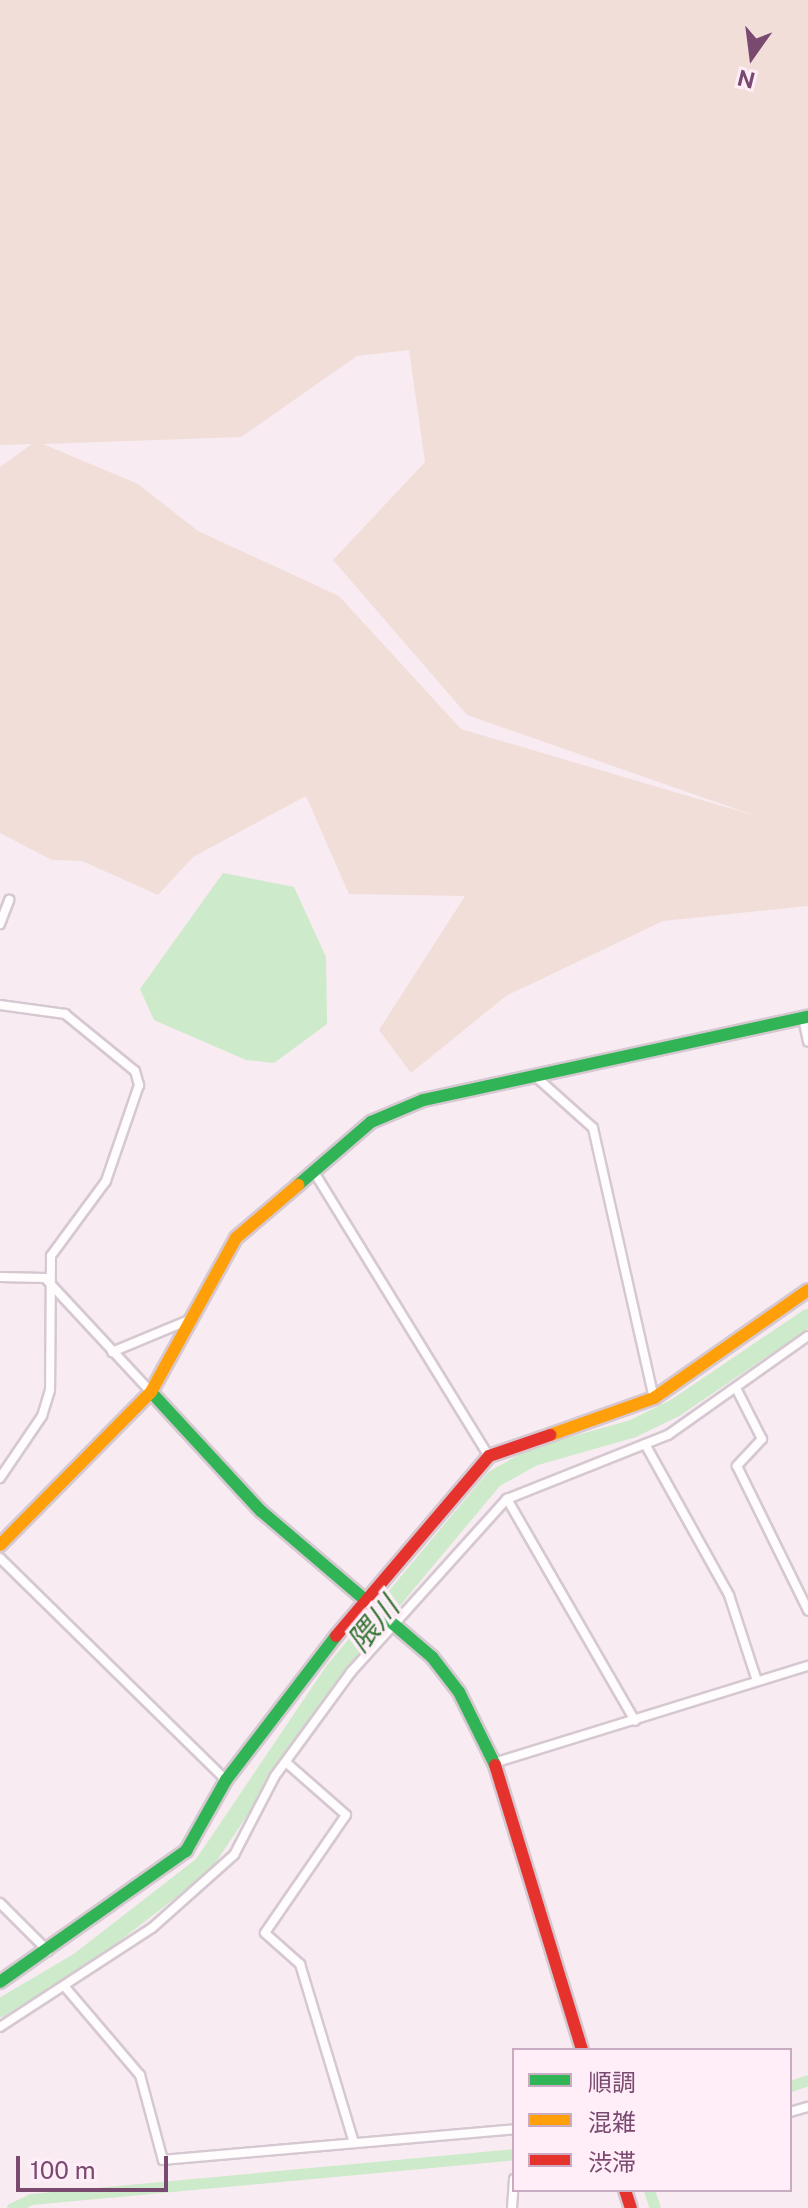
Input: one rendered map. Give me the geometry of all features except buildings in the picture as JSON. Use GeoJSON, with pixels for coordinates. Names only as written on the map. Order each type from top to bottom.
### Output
{"type":"FeatureCollection","features":[{"type":"Feature","properties":{"kind":"street"},"geometry":{"type":"LineString","coordinates":[[0,924],[9,900]]}},
{"type":"Feature","properties":{"kind":"street"},"geometry":{"type":"LineString","coordinates":[[0,1005],[65,1014],[135,1071],[139,1085],[106,1181],[51,1256],[45,1278],[50,1390],[42,1416],[0,1478]]}},
{"type":"Feature","properties":{"kind":"street"},"geometry":{"type":"LineString","coordinates":[[0,1545],[151,1392],[224,1253],[384,1114],[805,1018],[808,1041]]}},
{"type":"Feature","properties":{"kind":"street"},"geometry":{"type":"LineString","coordinates":[[536,1077],[593,1128],[654,1398]]}},
{"type":"Feature","properties":{"kind":"street"},"geometry":{"type":"LineString","coordinates":[[314,1172],[489,1456]]}},
{"type":"Feature","properties":{"kind":"street"},"geometry":{"type":"LineString","coordinates":[[0,1277],[45,1278],[261,1511],[392,1622],[459,1692],[494,1763],[581,2048]]}},
{"type":"Feature","properties":{"kind":"street"},"geometry":{"type":"LineString","coordinates":[[0,1982],[50,1953],[186,1851],[226,1780],[365,1598],[489,1456],[654,1398],[808,1290]]}},
{"type":"Feature","properties":{"kind":"street"},"geometry":{"type":"LineString","coordinates":[[112,1352],[189,1320]]}},
{"type":"Feature","properties":{"kind":"street"},"geometry":{"type":"LineString","coordinates":[[0,2027],[65,1987],[189,1900],[234,1855],[288,1764],[392,1622],[507,1499],[645,1444],[737,1390],[808,1336]]}},
{"type":"Feature","properties":{"kind":"street"},"geometry":{"type":"LineString","coordinates":[[737,1390],[762,1439],[737,1466],[808,1610]]}},
{"type":"Feature","properties":{"kind":"street"},"geometry":{"type":"LineString","coordinates":[[645,1444],[729,1595],[757,1681]]}},
{"type":"Feature","properties":{"kind":"street"},"geometry":{"type":"LineString","coordinates":[[507,1499],[635,1721]]}},
{"type":"Feature","properties":{"kind":"street"},"geometry":{"type":"LineString","coordinates":[[0,1558],[226,1780]]}},
{"type":"Feature","properties":{"kind":"street"},"geometry":{"type":"LineString","coordinates":[[494,1763],[808,1666]]}},
{"type":"Feature","properties":{"kind":"street"},"geometry":{"type":"LineString","coordinates":[[288,1764],[346,1815],[265,1933],[300,1964],[354,2143]]}},
{"type":"Feature","properties":{"kind":"street"},"geometry":{"type":"LineString","coordinates":[[0,1903],[50,1953]]}},
{"type":"Feature","properties":{"kind":"street"},"geometry":{"type":"LineString","coordinates":[[65,1987],[140,2075],[163,2160],[512,2129]]}},
{"type":"Feature","properties":{"kind":"shaded area"},"geometry":{"type":"Polygon","coordinates":[[[0,0],[808,0],[808,906],[663,921],[506,996],[411,1073],[379,1030],[465,896],[349,894],[306,796],[193,857],[158,895],[82,861],[52,860],[0,833],[0,467],[32,444],[0,445],[0,0]],[[409,350],[357,356],[241,437],[43,444],[138,484],[198,531],[339,596],[461,729],[756,816],[467,715],[333,560],[425,462],[409,350]]]}},
{"type":"Feature","properties":{"kind":"shaded area"},"geometry":{"type":"Polygon","coordinates":[[[223,873],[294,887],[326,957],[327,1024],[274,1063],[246,1060],[154,1020],[140,989],[223,873]]]}},
{"type":"Feature","properties":{"kind":"waterway","name":"隈川"},"geometry":{"type":"LineString","coordinates":[[0,2008],[78,1962],[203,1865],[333,1672],[494,1479],[533,1457],[632,1429],[675,1408],[808,1318]]}},
{"type":"Feature","properties":{"kind":"waterway"},"geometry":{"type":"LineString","coordinates":[[792,2085],[808,2080]]}},
{"type":"Feature","properties":{"kind":"waterway"},"geometry":{"type":"LineString","coordinates":[[12,2208],[31,2199],[512,2154]]}},
{"type":"Feature","properties":{"kind":"waterway"},"geometry":{"type":"LineString","coordinates":[[650,2192],[655,2208]]}},
{"type":"Feature","properties":{"kind":"traffic: fast"},"geometry":{"type":"LineString","coordinates":[[298,1185],[371,1122],[423,1100],[808,1017]]}},
{"type":"Feature","properties":{"kind":"traffic: fast"},"geometry":{"type":"LineString","coordinates":[[151,1392],[261,1511],[432,1657],[459,1692],[495,1765]]}},
{"type":"Feature","properties":{"kind":"traffic: fast"},"geometry":{"type":"LineString","coordinates":[[0,1982],[186,1851],[226,1780],[336,1636]]}},
{"type":"Feature","properties":{"kind":"traffic: slow"},"geometry":{"type":"LineString","coordinates":[[0,1545],[151,1392],[236,1238],[298,1185]]}},
{"type":"Feature","properties":{"kind":"traffic: slow"},"geometry":{"type":"LineString","coordinates":[[550,1435],[654,1398],[808,1290]]}},
{"type":"Feature","properties":{"kind":"traffic: jam"},"geometry":{"type":"LineString","coordinates":[[336,1636],[489,1456],[550,1435]]}},
{"type":"Feature","properties":{"kind":"traffic: jam"},"geometry":{"type":"LineString","coordinates":[[495,1765],[581,2048]]}},
{"type":"Feature","properties":{"kind":"traffic: jam"},"geometry":{"type":"LineString","coordinates":[[626,2192],[631,2208]]}}]}
